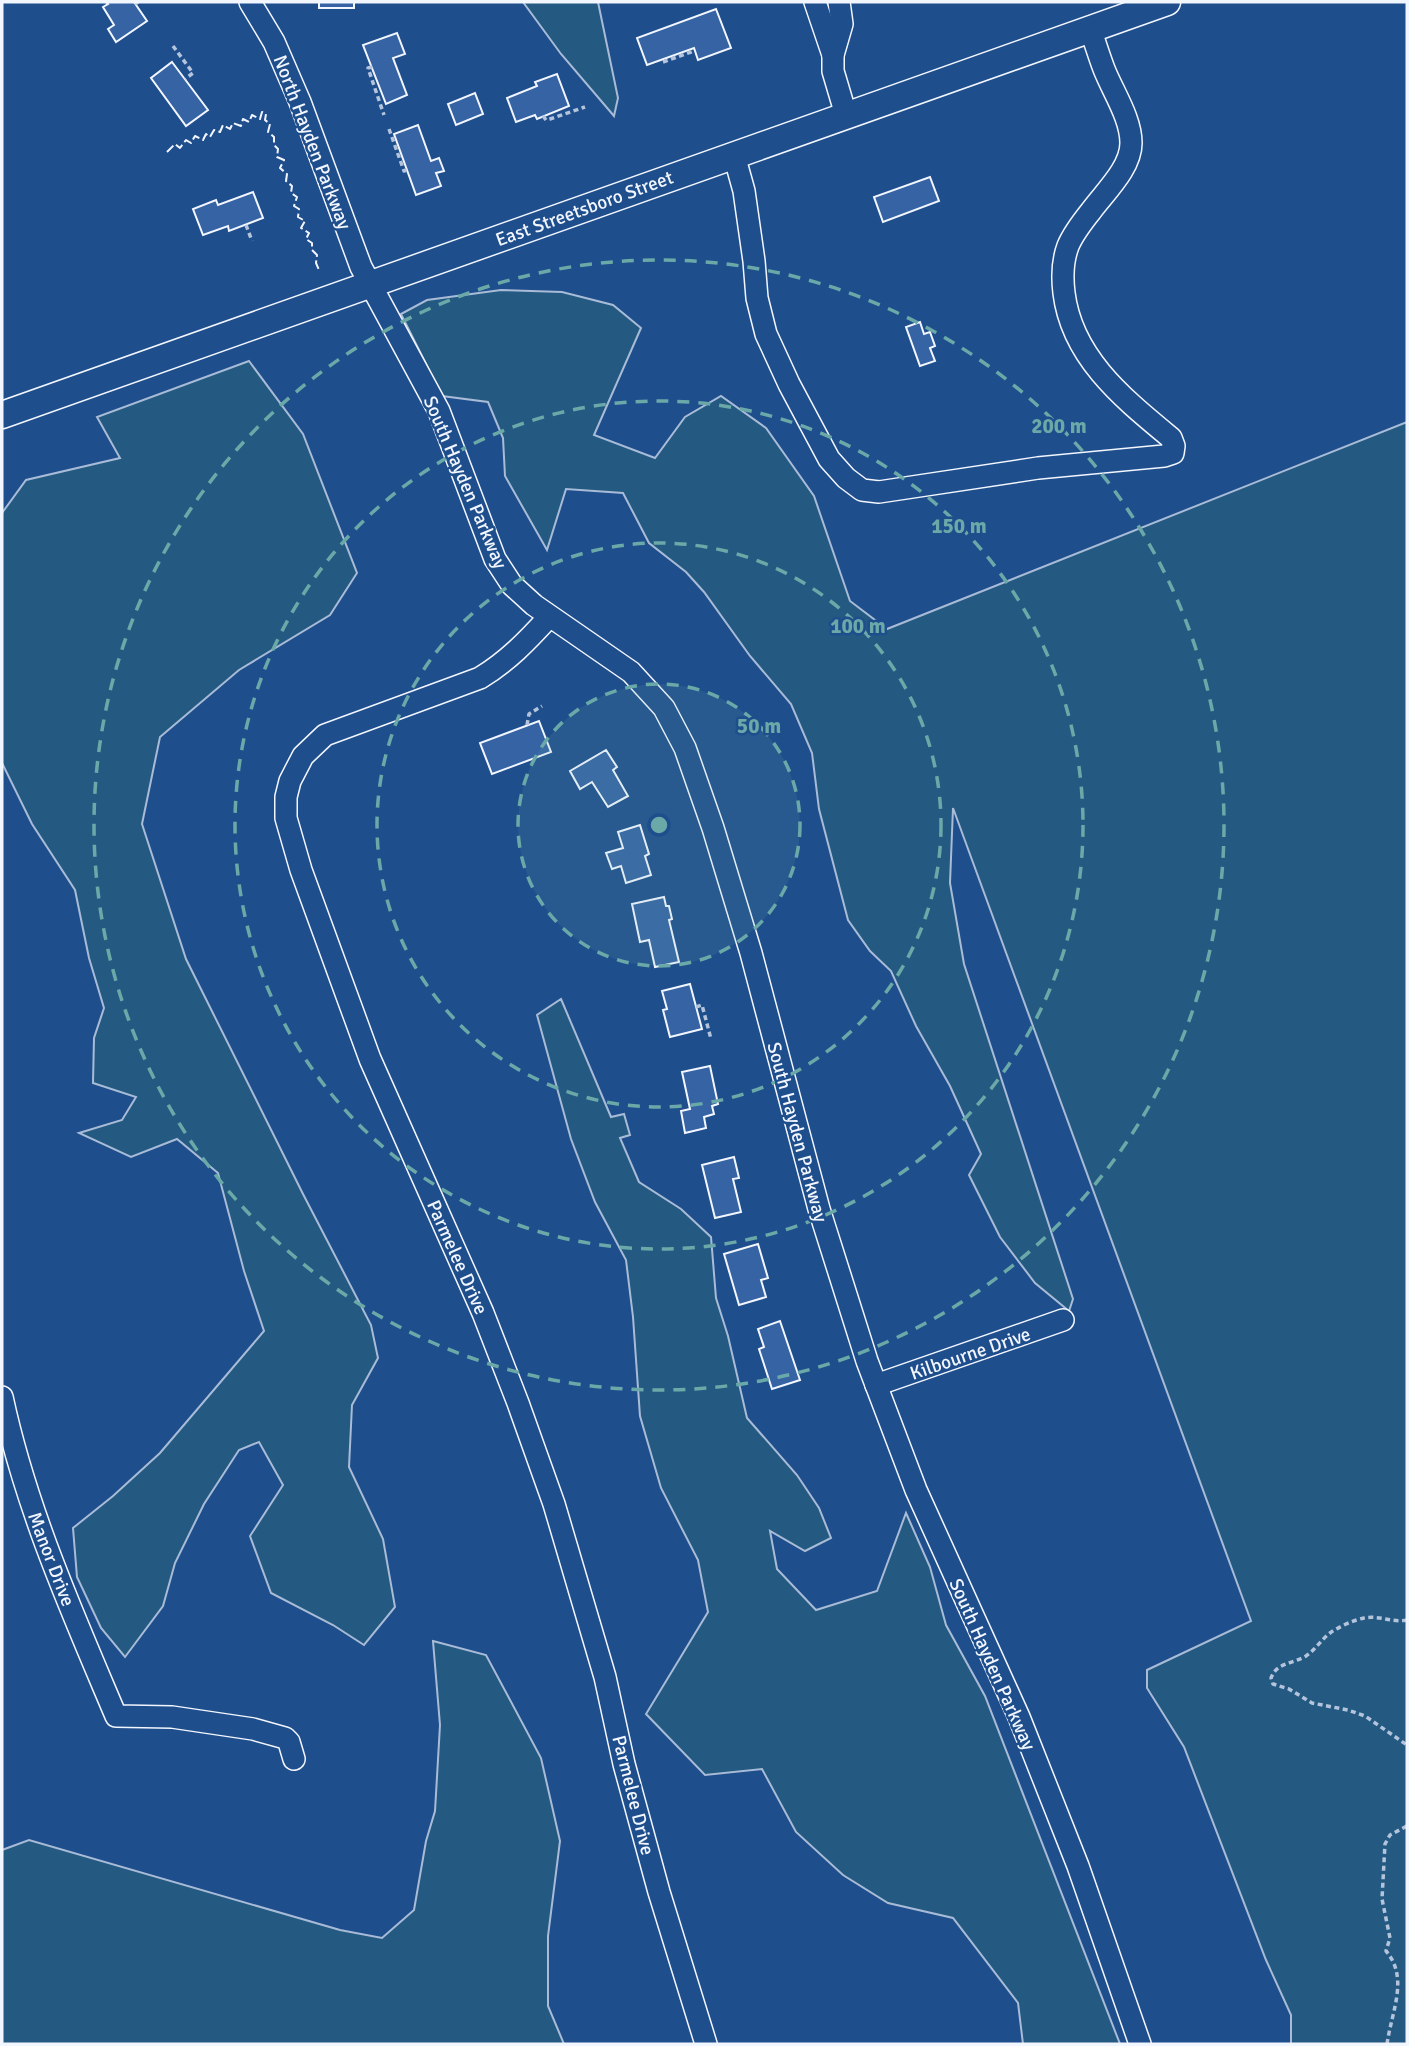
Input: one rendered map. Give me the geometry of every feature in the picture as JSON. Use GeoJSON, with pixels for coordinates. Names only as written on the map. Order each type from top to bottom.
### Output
{"type":"FeatureCollection","features":[{"type":"Feature","properties":{"kind":"main road","name":"East Streetsboro Street"},"geometry":{"type":"LineString","coordinates":[[2,415],[1167,2]]}},
{"type":"Feature","properties":{"kind":"street","name":"North Hayden Parkway"},"geometry":{"type":"LineString","coordinates":[[250,2],[274,42],[300,102],[361,267],[371,285]]}},
{"type":"Feature","properties":{"kind":"street"},"geometry":{"type":"LineString","coordinates":[[816,2],[833,55],[837,92],[846,115]]}},
{"type":"Feature","properties":{"kind":"street"},"geometry":{"type":"LineString","coordinates":[[833,55],[842,24],[839,2]]}},
{"type":"Feature","properties":{"kind":"street"},"geometry":{"type":"LineString","coordinates":[[734,155],[744,191],[757,298],[766,334],[829,459],[846,478],[862,490],[879,492],[1038,468],[1173,453],[1171,439],[1123,399],[1097,369],[1075,336],[1066,313],[1061,273],[1068,246],[1125,165],[1132,146],[1129,128],[1090,29]]}},
{"type":"Feature","properties":{"kind":"street","name":"South Hayden Parkway"},"geometry":{"type":"LineString","coordinates":[[371,285],[439,411],[495,559],[512,586],[549,617],[631,672],[664,708],[685,748],[713,828],[751,953],[791,1112],[832,1257],[876,1385],[915,1490],[1019,1717],[1078,1866],[1140,2044]]}},
{"type":"Feature","properties":{"kind":"street","name":"Parmelee Drive"},"geometry":{"type":"LineString","coordinates":[[549,617],[516,653],[480,678],[325,736],[303,756],[290,781],[286,797],[286,818],[301,870],[370,1059],[483,1313],[554,1504],[605,1677],[624,1764],[659,1892],[706,2044]]}},
{"type":"Feature","properties":{"kind":"street","name":"Kilbourne Drive"},"geometry":{"type":"LineString","coordinates":[[876,1385],[1063,1320]]}},
{"type":"Feature","properties":{"kind":"street","name":"Manor Drive"},"geometry":{"type":"LineString","coordinates":[[2,1397],[26,1492],[57,1576],[116,1716],[172,1717],[253,1729],[285,1738],[289,1742],[294,1759]]}},
{"type":"Feature","properties":{"kind":"path"},"geometry":{"type":"LineString","coordinates":[[173,46],[193,73],[185,79]]}},
{"type":"Feature","properties":{"kind":"path"},"geometry":{"type":"LineString","coordinates":[[663,62],[694,51]]}},
{"type":"Feature","properties":{"kind":"path"},"geometry":{"type":"LineString","coordinates":[[372,67],[368,68],[384,115]]}},
{"type":"Feature","properties":{"kind":"path"},"geometry":{"type":"LineString","coordinates":[[543,116],[546,120],[584,107]]}},
{"type":"Feature","properties":{"kind":"path"},"geometry":{"type":"LineString","coordinates":[[389,129],[404,171],[407,170]]}},
{"type":"Feature","properties":{"kind":"path"},"geometry":{"type":"LineString","coordinates":[[246,225],[252,241]]}},
{"type":"Feature","properties":{"kind":"path"},"geometry":{"type":"LineString","coordinates":[[527,725],[529,714],[542,706]]}},
{"type":"Feature","properties":{"kind":"path"},"geometry":{"type":"LineString","coordinates":[[696,1007],[702,1005],[710,1039]]}},
{"type":"Feature","properties":{"kind":"path"},"geometry":{"type":"LineString","coordinates":[[1407,1620],[1387,1621],[1375,1617],[1360,1619],[1330,1633],[1303,1658],[1284,1663],[1273,1671],[1270,1678],[1277,1687],[1289,1689],[1312,1703],[1364,1716],[1407,1745]]}},
{"type":"Feature","properties":{"kind":"path"},"geometry":{"type":"LineString","coordinates":[[1402,1966],[1386,1951],[1390,1938],[1382,1899],[1385,1844],[1390,1835],[1407,1826]]}},
{"type":"Feature","properties":{"kind":"path"},"geometry":{"type":"LineString","coordinates":[[1387,2044],[1404,1993]]}},
{"type":"Feature","properties":{"kind":"shaded area"},"geometry":{"type":"Polygon","coordinates":[[[523,2],[598,2],[618,98],[614,116],[561,54],[523,2]]]}},
{"type":"Feature","properties":{"kind":"shaded area"},"geometry":{"type":"Polygon","coordinates":[[[501,290],[562,292],[613,305],[641,328],[594,435],[655,458],[685,417],[721,396],[766,428],[814,496],[850,601],[887,629],[1407,422],[1407,2044],[1291,2044],[1291,2015],[1266,1960],[1184,1747],[1147,1688],[1147,1670],[1251,1621],[953,808],[950,883],[964,964],[1073,1299],[1069,1311],[1035,1283],[1000,1237],[969,1175],[981,1154],[950,1086],[916,1026],[891,971],[870,951],[848,920],[819,809],[812,753],[791,704],[750,656],[704,592],[686,572],[649,543],[623,493],[566,489],[547,550],[505,476],[503,438],[488,402],[442,396],[401,314],[427,300],[501,290]]]}},
{"type":"Feature","properties":{"kind":"shaded area"},"geometry":{"type":"Polygon","coordinates":[[[249,361],[303,434],[357,573],[330,615],[239,670],[160,737],[142,824],[186,959],[371,1325],[378,1358],[352,1405],[349,1467],[383,1539],[395,1607],[364,1645],[333,1625],[271,1593],[250,1536],[283,1485],[259,1442],[239,1450],[204,1504],[175,1563],[163,1606],[125,1657],[101,1628],[77,1577],[73,1528],[160,1453],[264,1331],[244,1271],[218,1173],[177,1139],[131,1157],[79,1133],[122,1120],[136,1097],[93,1083],[94,1038],[104,1008],[89,958],[75,890],[32,824],[2,763],[2,513],[26,480],[120,458],[97,417],[249,361]]]}},
{"type":"Feature","properties":{"kind":"shaded area"},"geometry":{"type":"Polygon","coordinates":[[[561,999],[611,1117],[624,1114],[630,1135],[620,1138],[639,1182],[681,1209],[711,1237],[716,1298],[728,1336],[747,1418],[797,1475],[819,1508],[831,1538],[805,1551],[770,1531],[777,1569],[816,1610],[877,1591],[906,1513],[930,1567],[946,1625],[985,1696],[1120,2044],[1023,2044],[1018,2003],[953,1918],[888,1903],[843,1875],[796,1832],[762,1769],[705,1775],[646,1714],[708,1612],[698,1560],[661,1488],[640,1416],[626,1260],[595,1202],[571,1139],[537,1015],[561,999]]]}},
{"type":"Feature","properties":{"kind":"shaded area"},"geometry":{"type":"Polygon","coordinates":[[[433,1641],[486,1655],[541,1758],[560,1841],[548,1936],[548,2006],[564,2044],[2,2044],[2,1850],[29,1840],[340,1930],[382,1938],[414,1910],[426,1841],[435,1811],[440,1725],[433,1641]]]}},
{"type":"Feature","properties":{"kind":"building"},"geometry":{"type":"Polygon","coordinates":[[[106,2],[134,2],[147,21],[116,42],[108,29],[114,25],[103,7],[108,4],[106,2]]]}},
{"type":"Feature","properties":{"kind":"building"},"geometry":{"type":"Polygon","coordinates":[[[319,2],[354,2],[354,8],[319,8],[319,2]]]}},
{"type":"Feature","properties":{"kind":"building"},"geometry":{"type":"Polygon","coordinates":[[[716,9],[731,48],[698,60],[694,48],[647,65],[637,38],[716,9]]]}},
{"type":"Feature","properties":{"kind":"building"},"geometry":{"type":"Polygon","coordinates":[[[397,33],[405,54],[393,58],[407,95],[386,104],[363,45],[397,33]]]}},
{"type":"Feature","properties":{"kind":"building"},"geometry":{"type":"Polygon","coordinates":[[[172,62],[208,110],[186,126],[151,78],[172,62]]]}},
{"type":"Feature","properties":{"kind":"building"},"geometry":{"type":"Polygon","coordinates":[[[557,74],[569,106],[537,119],[535,115],[516,122],[507,98],[537,86],[535,82],[557,74]]]}},
{"type":"Feature","properties":{"kind":"building"},"geometry":{"type":"Polygon","coordinates":[[[475,93],[483,114],[456,125],[448,104],[475,93]]]}},
{"type":"Feature","properties":{"kind":"building"},"geometry":{"type":"Polygon","coordinates":[[[418,125],[431,161],[439,158],[444,171],[436,173],[441,186],[416,195],[394,134],[418,125]]]}},
{"type":"Feature","properties":{"kind":"building"},"geometry":{"type":"Polygon","coordinates":[[[930,177],[939,201],[883,222],[874,197],[930,177]]]}},
{"type":"Feature","properties":{"kind":"building"},"geometry":{"type":"Polygon","coordinates":[[[253,192],[263,218],[229,231],[228,226],[203,235],[193,209],[216,200],[218,205],[253,192]]]}},
{"type":"Feature","properties":{"kind":"building"},"geometry":{"type":"Polygon","coordinates":[[[920,322],[924,334],[930,332],[935,346],[930,348],[935,361],[920,366],[906,327],[920,322]]]}},
{"type":"Feature","properties":{"kind":"building"},"geometry":{"type":"Polygon","coordinates":[[[539,721],[551,752],[492,774],[480,743],[539,721]]]}},
{"type":"Feature","properties":{"kind":"building"},"geometry":{"type":"Polygon","coordinates":[[[606,750],[617,767],[613,770],[628,796],[608,807],[592,782],[580,789],[570,771],[606,750]]]}},
{"type":"Feature","properties":{"kind":"building"},"geometry":{"type":"Polygon","coordinates":[[[640,825],[649,854],[645,856],[651,875],[626,883],[621,866],[612,869],[606,853],[623,848],[618,832],[640,825]]]}},
{"type":"Feature","properties":{"kind":"building"},"geometry":{"type":"Polygon","coordinates":[[[664,897],[672,919],[669,920],[679,962],[655,967],[649,940],[640,942],[632,904],[664,897]]]}},
{"type":"Feature","properties":{"kind":"building"},"geometry":{"type":"Polygon","coordinates":[[[690,984],[702,1029],[670,1037],[663,1010],[667,1009],[662,991],[690,984]]]}},
{"type":"Feature","properties":{"kind":"building"},"geometry":{"type":"Polygon","coordinates":[[[710,1066],[718,1104],[712,1106],[714,1114],[704,1117],[706,1128],[685,1133],[681,1111],[690,1109],[682,1072],[710,1066]]]}},
{"type":"Feature","properties":{"kind":"building"},"geometry":{"type":"Polygon","coordinates":[[[734,1157],[739,1178],[733,1179],[741,1212],[715,1218],[702,1165],[734,1157]]]}},
{"type":"Feature","properties":{"kind":"building"},"geometry":{"type":"Polygon","coordinates":[[[758,1244],[768,1278],[761,1280],[766,1297],[739,1305],[724,1254],[758,1244]]]}},
{"type":"Feature","properties":{"kind":"building"},"geometry":{"type":"Polygon","coordinates":[[[780,1321],[800,1380],[772,1389],[759,1349],[764,1347],[758,1329],[780,1321]]]}},
{"type":"Feature","properties":{"kind":"fence"},"geometry":{"type":"LineString","coordinates":[[167,152],[175,144],[180,148],[186,140],[191,143],[195,136],[203,140],[206,134],[210,137],[214,130],[220,132],[223,125],[230,129],[233,123],[241,126],[243,119],[249,122],[252,115],[260,119],[262,112],[266,114],[265,120],[270,124],[268,132],[274,137],[274,145],[278,149],[277,157],[284,160],[280,168],[287,174],[286,181],[292,186],[291,193],[297,197],[294,206],[299,209],[298,217],[305,221],[301,228],[309,233],[306,239],[312,243],[319,270]]}}]}
